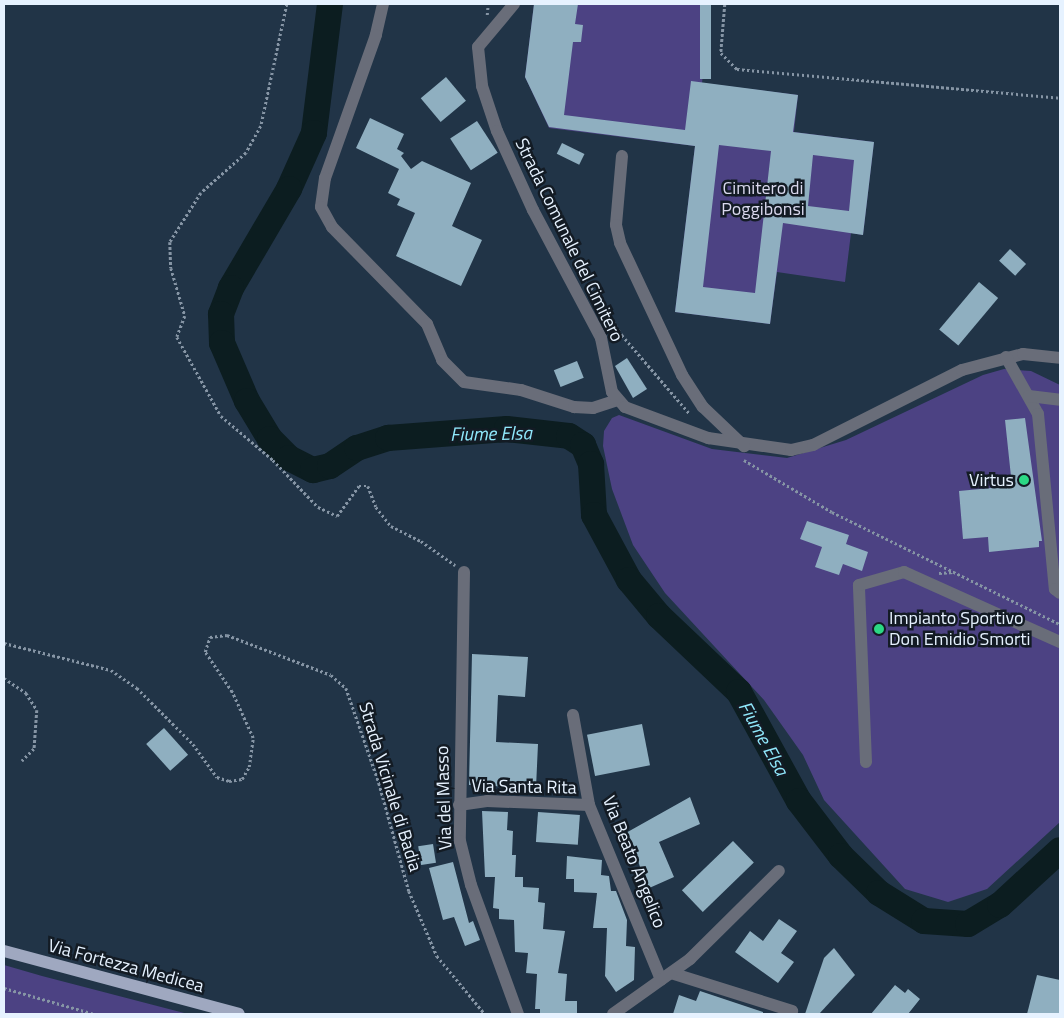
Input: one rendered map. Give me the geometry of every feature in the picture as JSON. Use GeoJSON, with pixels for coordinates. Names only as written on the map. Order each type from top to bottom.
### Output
{"type":"FeatureCollection","features":[{"type":"Feature","properties":{"kind":"main road","name":"Via Fortezza Medicea"},"geometry":{"type":"LineString","coordinates":[[4,951],[239,1014]]}},
{"type":"Feature","properties":{"kind":"street"},"geometry":{"type":"LineString","coordinates":[[383,4],[376,35],[324,178],[322,207],[332,227],[427,324],[442,360],[464,382],[521,390],[574,408],[593,408],[617,400],[688,432],[742,452],[783,450],[813,445],[948,375],[1006,357],[1037,353],[1060,358]]}},
{"type":"Feature","properties":{"kind":"street","name":"Strada Comunale del Cimitero"},"geometry":{"type":"LineString","coordinates":[[514,4],[477,50],[482,86],[497,131],[533,210],[601,338],[617,400]]}},
{"type":"Feature","properties":{"kind":"street"},"geometry":{"type":"LineString","coordinates":[[622,156],[616,225],[620,243],[690,388],[742,452]]}},
{"type":"Feature","properties":{"kind":"street"},"geometry":{"type":"LineString","coordinates":[[1006,357],[1030,396],[1040,420],[1054,589],[1060,593]]}},
{"type":"Feature","properties":{"kind":"street"},"geometry":{"type":"LineString","coordinates":[[1030,396],[1060,400]]}},
{"type":"Feature","properties":{"kind":"street","name":"Via del Masso"},"geometry":{"type":"LineString","coordinates":[[464,572],[458,805],[466,871],[518,1014]]}},
{"type":"Feature","properties":{"kind":"street"},"geometry":{"type":"LineString","coordinates":[[866,762],[859,585],[904,572],[1060,642]]}},
{"type":"Feature","properties":{"kind":"street","name":"Via Beato Angelico"},"geometry":{"type":"LineString","coordinates":[[573,715],[589,805],[666,977]]}},
{"type":"Feature","properties":{"kind":"street","name":"Via Santa Rita"},"geometry":{"type":"LineString","coordinates":[[458,805],[487,801],[589,805]]}},
{"type":"Feature","properties":{"kind":"street"},"geometry":{"type":"LineString","coordinates":[[613,1014],[666,977],[779,871]]}},
{"type":"Feature","properties":{"kind":"street"},"geometry":{"type":"LineString","coordinates":[[666,977],[792,1011]]}},
{"type":"Feature","properties":{"kind":"path"},"geometry":{"type":"LineString","coordinates":[[287,4],[261,126],[246,153],[201,193],[170,242],[171,268],[185,316],[177,337],[221,416],[273,460],[318,507],[337,516],[359,486],[368,486],[376,508],[391,526],[421,541],[464,572]]}},
{"type":"Feature","properties":{"kind":"path"},"geometry":{"type":"LineString","coordinates":[[725,4],[722,52],[736,69],[1060,98]]}},
{"type":"Feature","properties":{"kind":"path"},"geometry":{"type":"LineString","coordinates":[[583,274],[622,335],[692,416]]}},
{"type":"Feature","properties":{"kind":"path"},"geometry":{"type":"LineString","coordinates":[[742,452],[832,512],[1060,624]]}},
{"type":"Feature","properties":{"kind":"path","name":"Strada Vicinale di Badia"},"geometry":{"type":"LineString","coordinates":[[4,643],[111,670],[137,688],[193,744],[217,778],[230,781],[242,779],[249,767],[253,738],[232,692],[205,652],[210,637],[227,635],[330,675],[346,688],[379,783],[409,891],[437,956],[484,1014]]}},
{"type":"Feature","properties":{"kind":"path"},"geometry":{"type":"LineString","coordinates":[[4,678],[26,693],[37,710],[34,749],[22,761]]}},
{"type":"Feature","properties":{"kind":"path"},"geometry":{"type":"LineString","coordinates":[[4,988],[94,1014]]}},
{"type":"Feature","properties":{"kind":"green space","name":"Cimitero di Poggibonsi"},"geometry":{"type":"Polygon","coordinates":[[[534,4],[711,4],[702,83],[798,95],[794,132],[874,142],[863,235],[851,233],[845,282],[777,272],[770,324],[675,312],[695,146],[549,128],[525,77],[534,4]]]}},
{"type":"Feature","properties":{"kind":"green space","name":"Impianto Sportivo Don Emidio Smorti"},"geometry":{"type":"Polygon","coordinates":[[[1004,369],[1031,371],[1060,385],[1060,822],[987,889],[948,902],[905,889],[824,800],[803,755],[764,700],[665,593],[633,545],[612,489],[603,446],[604,431],[612,418],[619,415],[712,449],[787,458],[846,440],[983,375],[1004,369]]]}},
{"type":"Feature","properties":{"kind":"green space"},"geometry":{"type":"Polygon","coordinates":[[[4,965],[42,976],[188,1014],[4,1014],[4,965]]]}},
{"type":"Feature","properties":{"kind":"building"},"geometry":{"type":"Polygon","coordinates":[[[534,4],[578,4],[575,24],[583,25],[581,42],[573,42],[564,115],[685,130],[691,81],[798,95],[793,132],[874,142],[863,235],[783,223],[770,324],[675,312],[695,146],[549,127],[525,77],[534,4]],[[719,145],[703,287],[755,293],[771,151],[719,145]],[[813,155],[808,206],[849,211],[854,160],[813,155]]]}},
{"type":"Feature","properties":{"kind":"building"},"geometry":{"type":"Polygon","coordinates":[[[700,4],[711,4],[711,79],[700,79],[700,4]]]}},
{"type":"Feature","properties":{"kind":"building"},"geometry":{"type":"Polygon","coordinates":[[[446,77],[466,101],[441,122],[421,98],[446,77]]]}},
{"type":"Feature","properties":{"kind":"building"},"geometry":{"type":"Polygon","coordinates":[[[370,118],[404,134],[397,149],[404,153],[401,156],[411,169],[422,161],[471,183],[452,226],[482,240],[461,286],[396,256],[415,213],[397,205],[400,199],[388,193],[399,169],[356,148],[370,118]]]}},
{"type":"Feature","properties":{"kind":"building"},"geometry":{"type":"Polygon","coordinates":[[[477,121],[498,153],[471,170],[450,138],[477,121]]]}},
{"type":"Feature","properties":{"kind":"building"},"geometry":{"type":"Polygon","coordinates":[[[562,143],[584,154],[579,165],[557,154],[562,143]]]}},
{"type":"Feature","properties":{"kind":"building"},"geometry":{"type":"Polygon","coordinates":[[[1010,249],[1026,264],[1015,276],[999,261],[1010,249]]]}},
{"type":"Feature","properties":{"kind":"building"},"geometry":{"type":"Polygon","coordinates":[[[979,282],[998,298],[958,346],[939,329],[979,282]]]}},
{"type":"Feature","properties":{"kind":"building"},"geometry":{"type":"Polygon","coordinates":[[[627,358],[647,389],[633,398],[615,366],[627,358]]]}},
{"type":"Feature","properties":{"kind":"building"},"geometry":{"type":"Polygon","coordinates":[[[577,361],[584,378],[561,387],[554,370],[577,361]]]}},
{"type":"Feature","properties":{"kind":"building","name":"Virtus"},"geometry":{"type":"Polygon","coordinates":[[[1025,418],[1042,541],[1039,541],[1039,547],[989,552],[988,537],[963,539],[959,491],[1012,486],[1005,420],[1025,418]]]}},
{"type":"Feature","properties":{"kind":"building"},"geometry":{"type":"Polygon","coordinates":[[[807,521],[849,535],[846,544],[868,552],[862,571],[843,564],[839,575],[815,567],[822,547],[800,539],[807,521]]]}},
{"type":"Feature","properties":{"kind":"building"},"geometry":{"type":"Polygon","coordinates":[[[472,654],[528,657],[525,697],[498,695],[496,742],[538,744],[536,788],[469,785],[472,654]]]}},
{"type":"Feature","properties":{"kind":"building"},"geometry":{"type":"Polygon","coordinates":[[[642,724],[650,765],[595,776],[587,735],[642,724]]]}},
{"type":"Feature","properties":{"kind":"building"},"geometry":{"type":"Polygon","coordinates":[[[164,728],[188,755],[170,771],[146,744],[164,728]]]}},
{"type":"Feature","properties":{"kind":"building"},"geometry":{"type":"Polygon","coordinates":[[[690,797],[700,824],[659,842],[674,877],[647,889],[633,845],[630,847],[624,834],[690,797]]]}},
{"type":"Feature","properties":{"kind":"building"},"geometry":{"type":"Polygon","coordinates":[[[482,811],[508,812],[507,830],[513,831],[512,855],[516,855],[515,877],[523,877],[523,887],[539,888],[538,902],[545,903],[543,929],[565,931],[558,973],[567,974],[565,1001],[577,1001],[577,1014],[540,1014],[540,1009],[535,1009],[537,974],[526,973],[528,953],[515,952],[514,920],[499,919],[499,909],[493,908],[495,877],[485,877],[482,811]]]}},
{"type":"Feature","properties":{"kind":"building"},"geometry":{"type":"Polygon","coordinates":[[[538,812],[580,815],[578,845],[536,842],[538,812]]]}},
{"type":"Feature","properties":{"kind":"building"},"geometry":{"type":"Polygon","coordinates":[[[733,841],[754,863],[703,912],[682,890],[733,841]]]}},
{"type":"Feature","properties":{"kind":"building"},"geometry":{"type":"Polygon","coordinates":[[[433,844],[436,863],[421,865],[418,846],[433,844]]]}},
{"type":"Feature","properties":{"kind":"building"},"geometry":{"type":"Polygon","coordinates":[[[567,856],[602,860],[601,875],[609,876],[611,891],[616,891],[627,920],[626,946],[635,947],[634,980],[616,992],[605,976],[607,928],[593,928],[597,893],[574,892],[574,879],[566,879],[567,856]]]}},
{"type":"Feature","properties":{"kind":"building"},"geometry":{"type":"Polygon","coordinates":[[[453,862],[469,923],[473,921],[480,940],[465,946],[454,917],[443,920],[429,868],[453,862]]]}},
{"type":"Feature","properties":{"kind":"building"},"geometry":{"type":"Polygon","coordinates":[[[779,919],[797,931],[781,953],[794,962],[778,983],[735,952],[750,931],[763,941],[779,919]]]}},
{"type":"Feature","properties":{"kind":"building"},"geometry":{"type":"Polygon","coordinates":[[[834,948],[855,975],[819,1014],[805,1014],[824,958],[834,948]]]}},
{"type":"Feature","properties":{"kind":"building"},"geometry":{"type":"Polygon","coordinates":[[[1037,975],[1060,980],[1060,1014],[1027,1014],[1037,975]]]}},
{"type":"Feature","properties":{"kind":"building"},"geometry":{"type":"Polygon","coordinates":[[[895,985],[905,993],[908,989],[920,999],[908,1014],[871,1014],[895,985]]]}},
{"type":"Feature","properties":{"kind":"building"},"geometry":{"type":"Polygon","coordinates":[[[700,991],[763,1012],[763,1014],[673,1014],[679,995],[696,1001],[700,991]]]}},
{"type":"Feature","properties":{"kind":"waterway","name":"Fiume Elsa"},"geometry":{"type":"LineString","coordinates":[[330,4],[314,133],[289,189],[231,288],[221,314],[222,343],[247,401],[270,439],[289,458],[313,470],[330,466],[357,448],[388,438],[507,429],[569,436],[583,445],[591,464],[594,515],[629,580],[659,616],[739,692],[799,801],[841,856],[879,893],[924,921],[968,924],[1000,905],[1060,850]]}},
{"type":"Feature","properties":{"kind":"place","name":"Virtus"},"geometry":{"type":"Point","coordinates":[1024,480]}},
{"type":"Feature","properties":{"kind":"place","name":"Impianto Sportivo Don Emidio Smorti"},"geometry":{"type":"Point","coordinates":[879,629]}}]}
